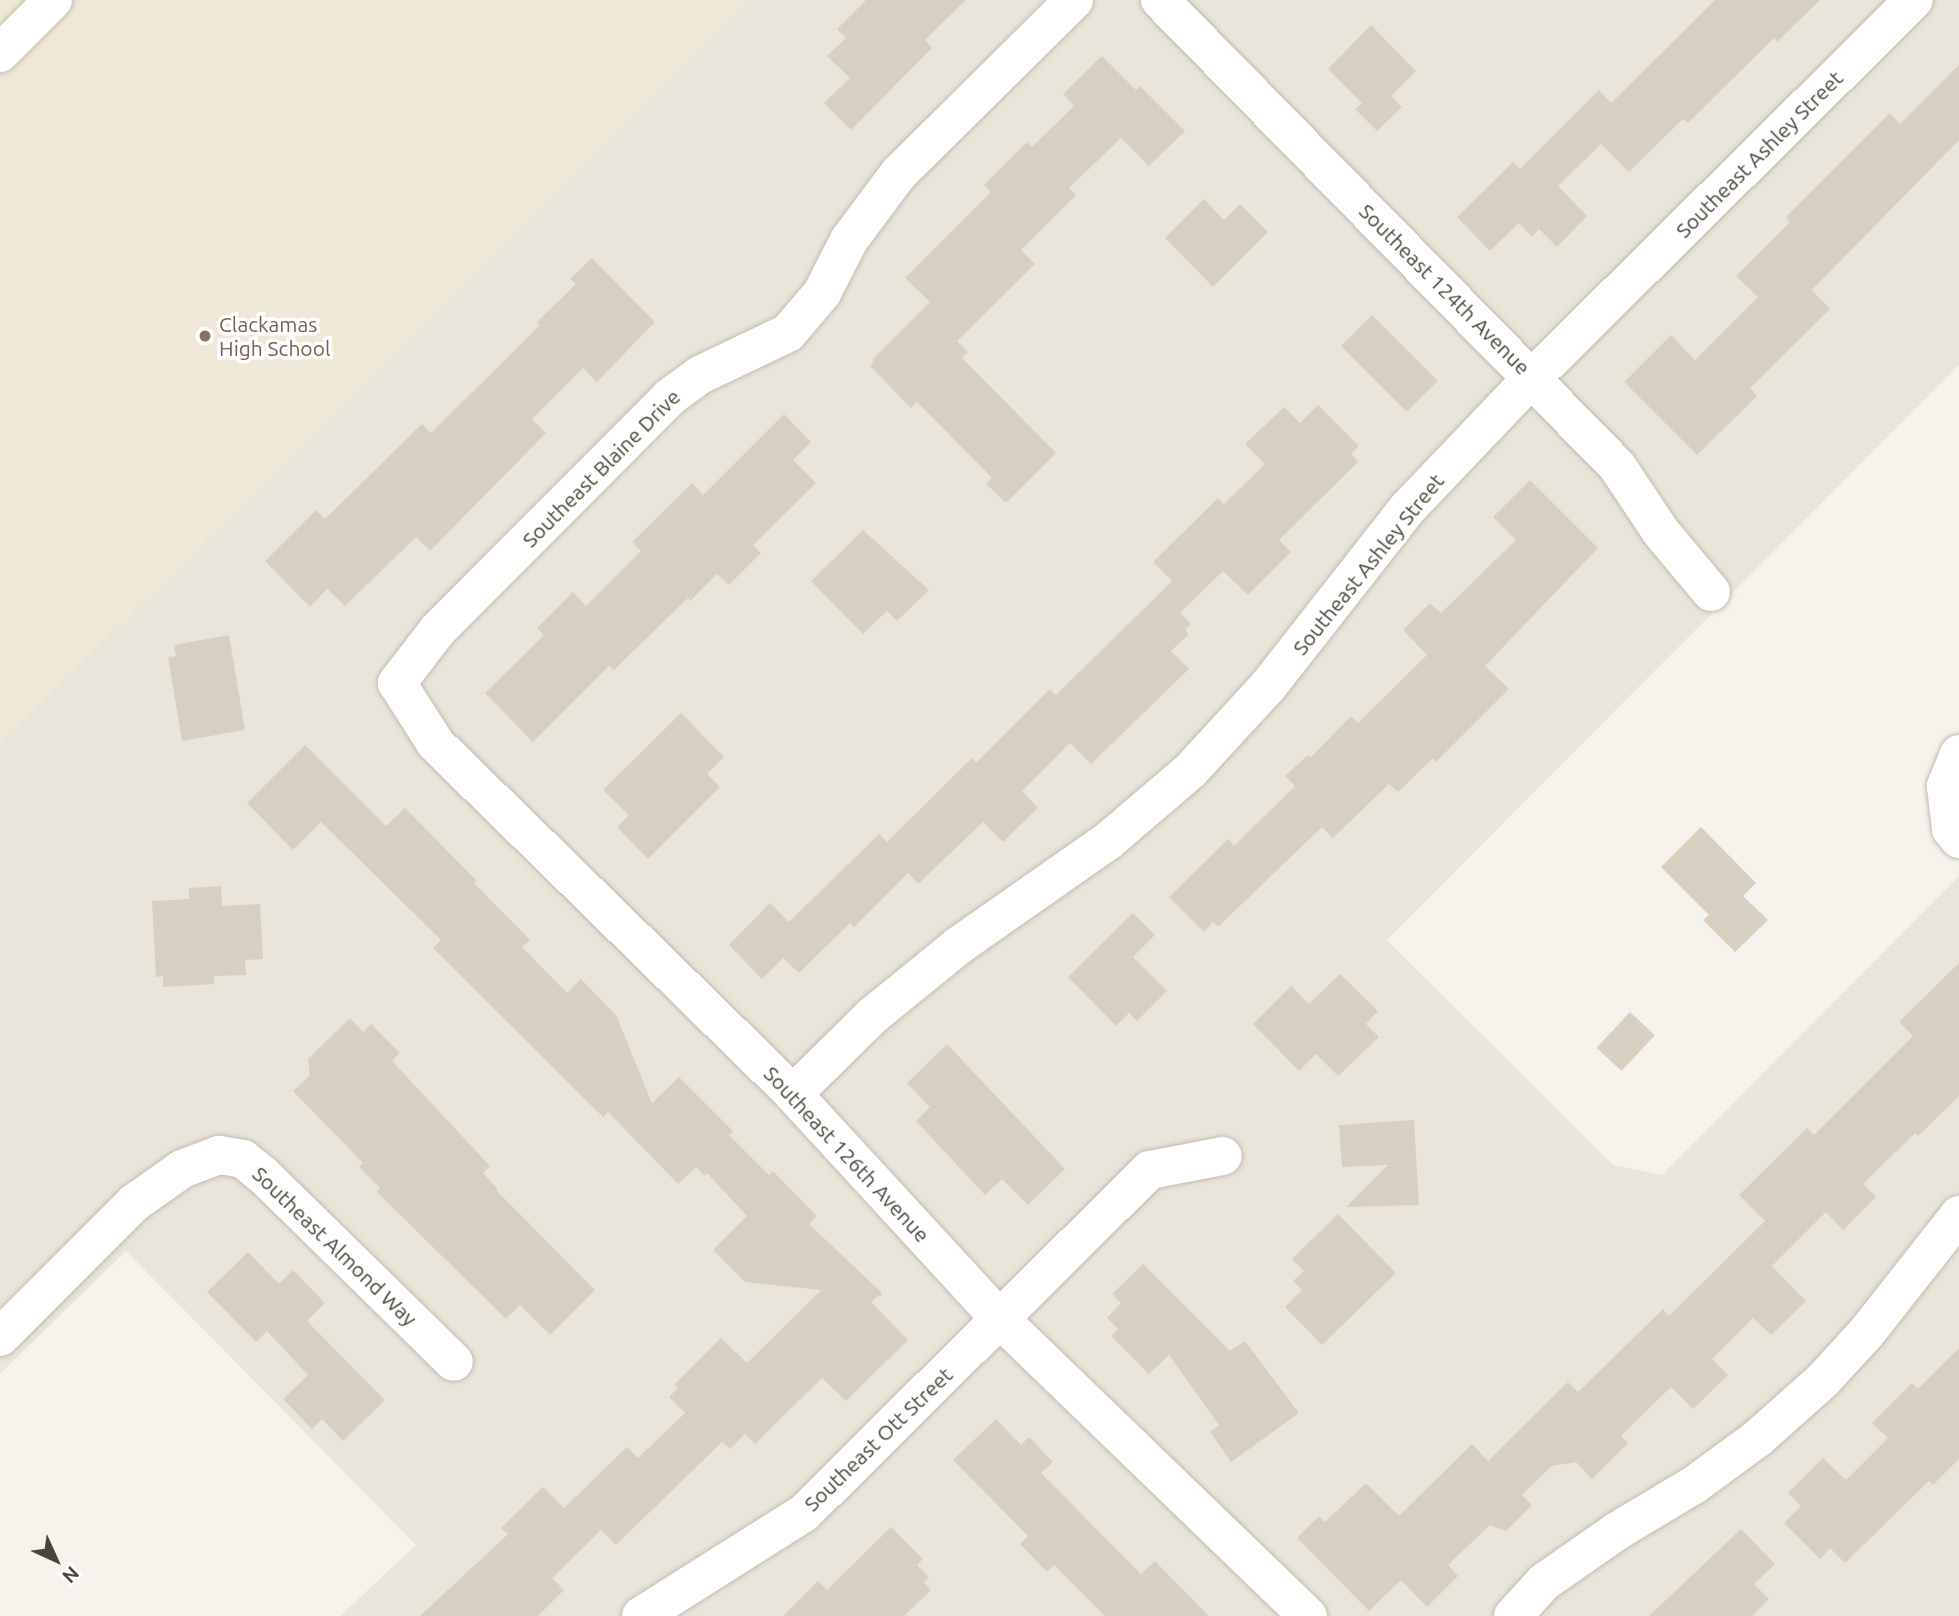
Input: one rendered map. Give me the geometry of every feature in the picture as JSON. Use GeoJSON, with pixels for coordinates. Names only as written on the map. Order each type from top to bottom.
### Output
{"type":"FeatureCollection","features":[{"type":"Feature","properties":{"kind":"street"},"geometry":{"type":"LineString","coordinates":[[0,53],[53,0]]}},
{"type":"Feature","properties":{"kind":"street","name":"Southeast Blaine Drive"},"geometry":{"type":"LineString","coordinates":[[397,683],[438,631],[670,397],[700,374],[787,334],[822,293],[849,240],[899,173],[1073,0]]}},
{"type":"Feature","properties":{"kind":"street","name":"Southeast 124th Avenue"},"geometry":{"type":"LineString","coordinates":[[1160,0],[1617,466],[1661,532],[1711,592]]}},
{"type":"Feature","properties":{"kind":"street","name":"Southeast Ashley Street"},"geometry":{"type":"LineString","coordinates":[[793,1094],[872,1016],[958,946],[1108,841],[1190,772],[1269,685],[1408,508],[1532,378],[1914,0]]}},
{"type":"Feature","properties":{"kind":"street","name":"Southeast 126th Avenue"},"geometry":{"type":"LineString","coordinates":[[397,683],[436,744],[793,1094],[1000,1319],[1308,1616]]}},
{"type":"Feature","properties":{"kind":"street"},"geometry":{"type":"LineString","coordinates":[[1959,754],[1946,786],[1951,828],[1959,839]]}},
{"type":"Feature","properties":{"kind":"street","name":"Southeast Almond Way"},"geometry":{"type":"LineString","coordinates":[[0,1337],[134,1203],[181,1169],[219,1155],[243,1159],[454,1362]]}},
{"type":"Feature","properties":{"kind":"street","name":"Southeast Ott Street"},"geometry":{"type":"LineString","coordinates":[[640,1616],[804,1513],[1150,1170],[1223,1156]]}},
{"type":"Feature","properties":{"kind":"street"},"geometry":{"type":"LineString","coordinates":[[1513,1616],[1544,1583],[1617,1531],[1694,1485],[1758,1438],[1814,1388],[1867,1332],[1959,1215]]}},
{"type":"Feature","properties":{"kind":"shaded area","name":"Clackamas High School"},"geometry":{"type":"Polygon","coordinates":[[[0,0],[748,0],[0,744],[0,0]]]}},
{"type":"Feature","properties":{"kind":"shaded area"},"geometry":{"type":"Polygon","coordinates":[[[748,0],[1959,0],[1959,365],[1387,940],[1613,1165],[1662,1175],[1959,876],[1959,1616],[340,1616],[416,1545],[126,1251],[0,1374],[0,744],[748,0]]]}},
{"type":"Feature","properties":{"kind":"building"},"geometry":{"type":"Polygon","coordinates":[[[866,0],[966,0],[925,40],[932,48],[851,130],[824,103],[850,78],[827,56],[846,38],[837,29],[866,0]]]}},
{"type":"Feature","properties":{"kind":"building"},"geometry":{"type":"Polygon","coordinates":[[[1715,0],[1820,0],[1777,42],[1774,38],[1688,123],[1683,119],[1629,172],[1601,144],[1558,186],[1587,216],[1557,247],[1539,229],[1532,237],[1519,223],[1490,251],[1457,217],[1513,162],[1520,169],[1599,90],[1611,103],[1715,0]]]}},
{"type":"Feature","properties":{"kind":"building"},"geometry":{"type":"Polygon","coordinates":[[[1371,25],[1416,71],[1391,96],[1402,107],[1377,131],[1355,109],[1362,103],[1328,69],[1371,25]]]}},
{"type":"Feature","properties":{"kind":"building"},"geometry":{"type":"Polygon","coordinates":[[[1102,56],[1136,90],[1140,86],[1185,131],[1149,166],[1121,138],[1069,188],[1076,195],[1021,250],[1035,264],[957,341],[968,352],[962,358],[1056,453],[1006,503],[986,484],[992,478],[917,402],[911,408],[870,366],[874,362],[872,360],[930,302],[905,278],[991,192],[984,185],[1027,142],[1032,147],[1074,106],[1063,94],[1102,56]]]}},
{"type":"Feature","properties":{"kind":"building"},"geometry":{"type":"Polygon","coordinates":[[[1959,65],[1959,140],[1812,290],[1830,309],[1750,388],[1757,396],[1697,455],[1624,382],[1671,335],[1695,360],[1758,297],[1736,276],[1790,222],[1786,217],[1890,113],[1900,124],[1959,65]]]}},
{"type":"Feature","properties":{"kind":"building"},"geometry":{"type":"Polygon","coordinates":[[[1204,199],[1224,220],[1240,204],[1268,232],[1213,287],[1165,238],[1204,199]]]}},
{"type":"Feature","properties":{"kind":"building"},"geometry":{"type":"Polygon","coordinates":[[[592,258],[655,322],[597,382],[583,368],[532,419],[546,433],[430,551],[416,537],[345,606],[327,589],[310,607],[265,561],[316,510],[325,519],[422,424],[431,433],[540,325],[537,322],[576,284],[570,279],[592,258]]]}},
{"type":"Feature","properties":{"kind":"building"},"geometry":{"type":"Polygon","coordinates":[[[1372,315],[1438,381],[1407,412],[1341,346],[1372,315]]]}},
{"type":"Feature","properties":{"kind":"building"},"geometry":{"type":"Polygon","coordinates":[[[1318,405],[1359,446],[1351,454],[1358,462],[1279,540],[1291,552],[1248,595],[1223,571],[1180,613],[1191,624],[1185,630],[1189,634],[1171,651],[1189,669],[1091,764],[1070,743],[1022,791],[1038,808],[1003,842],[983,822],[918,884],[908,873],[854,927],[850,923],[799,973],[783,958],[762,979],[729,945],[770,903],[789,922],[879,834],[887,842],[972,758],[976,763],[1050,689],[1056,695],[1172,581],[1153,562],[1218,498],[1224,504],[1265,464],[1245,444],[1284,407],[1300,423],[1318,405]]]}},
{"type":"Feature","properties":{"kind":"building"},"geometry":{"type":"Polygon","coordinates":[[[784,414],[811,442],[793,460],[816,483],[753,545],[761,553],[729,585],[717,574],[690,601],[688,598],[614,670],[609,666],[533,742],[485,693],[544,635],[537,628],[573,592],[586,606],[641,551],[632,542],[692,483],[703,495],[784,414]]]}},
{"type":"Feature","properties":{"kind":"building"},"geometry":{"type":"Polygon","coordinates":[[[1530,480],[1598,548],[1485,666],[1509,689],[1436,762],[1433,758],[1398,792],[1389,784],[1333,838],[1322,827],[1218,927],[1213,922],[1204,932],[1169,897],[1228,839],[1234,846],[1295,786],[1285,776],[1308,755],[1311,757],[1351,716],[1358,723],[1427,655],[1403,630],[1430,603],[1441,613],[1516,540],[1493,517],[1530,480]]]}},
{"type":"Feature","properties":{"kind":"building"},"geometry":{"type":"Polygon","coordinates":[[[863,530],[929,590],[897,621],[887,611],[863,634],[811,581],[863,530]]]}},
{"type":"Feature","properties":{"kind":"building"},"geometry":{"type":"Polygon","coordinates":[[[229,635],[245,730],[182,741],[168,657],[176,656],[174,645],[229,635]]]}},
{"type":"Feature","properties":{"kind":"building"},"geometry":{"type":"Polygon","coordinates":[[[681,713],[724,757],[707,774],[720,787],[648,859],[617,827],[629,815],[603,790],[681,713]]]}},
{"type":"Feature","properties":{"kind":"building"},"geometry":{"type":"Polygon","coordinates":[[[305,745],[386,826],[405,808],[530,940],[522,947],[567,993],[581,979],[616,1015],[652,1103],[679,1077],[733,1131],[729,1135],[769,1175],[773,1171],[817,1216],[809,1224],[881,1292],[882,1296],[871,1302],[908,1340],[846,1401],[822,1378],[755,1444],[745,1434],[730,1449],[722,1442],[616,1545],[601,1530],[552,1578],[564,1590],[538,1616],[420,1616],[508,1534],[501,1528],[543,1487],[564,1508],[627,1447],[638,1458],[685,1413],[669,1397],[678,1388],[674,1385],[721,1338],[747,1363],[821,1290],[745,1282],[713,1250],[747,1216],[707,1173],[705,1176],[696,1167],[678,1184],[608,1112],[603,1117],[433,948],[441,940],[321,822],[293,850],[247,803],[305,745]]]}},
{"type":"Feature","properties":{"kind":"building"},"geometry":{"type":"Polygon","coordinates":[[[1701,827],[1756,883],[1743,896],[1768,920],[1735,952],[1703,920],[1709,915],[1661,867],[1701,827]]]}},
{"type":"Feature","properties":{"kind":"building"},"geometry":{"type":"Polygon","coordinates":[[[221,886],[222,906],[260,904],[263,959],[245,960],[246,975],[214,976],[214,984],[163,987],[163,976],[156,977],[152,901],[189,899],[189,888],[221,886]]]}},
{"type":"Feature","properties":{"kind":"building"},"geometry":{"type":"Polygon","coordinates":[[[1133,913],[1155,935],[1133,957],[1167,991],[1137,1021],[1129,1013],[1116,1026],[1068,977],[1133,913]]]}},
{"type":"Feature","properties":{"kind":"building"},"geometry":{"type":"Polygon","coordinates":[[[1959,963],[1959,1096],[1918,1136],[1915,1133],[1863,1184],[1876,1197],[1843,1230],[1826,1212],[1772,1266],[1806,1301],[1771,1335],[1753,1318],[1712,1359],[1728,1375],[1693,1409],[1671,1387],[1621,1436],[1628,1443],[1592,1479],[1576,1462],[1552,1466],[1522,1495],[1532,1505],[1506,1531],[1490,1525],[1448,1565],[1458,1576],[1427,1607],[1401,1580],[1369,1611],[1297,1538],[1319,1516],[1325,1522],[1366,1483],[1399,1516],[1472,1444],[1488,1461],[1568,1382],[1578,1392],[1663,1309],[1669,1316],[1765,1221],[1739,1195],[1807,1128],[1814,1135],[1913,1036],[1899,1022],[1959,963]]]}},
{"type":"Feature","properties":{"kind":"building"},"geometry":{"type":"Polygon","coordinates":[[[1340,974],[1378,1011],[1366,1024],[1379,1037],[1338,1076],[1316,1054],[1299,1071],[1253,1024],[1291,986],[1309,1004],[1340,974]]]}},
{"type":"Feature","properties":{"kind":"building"},"geometry":{"type":"Polygon","coordinates":[[[1630,1012],[1655,1035],[1621,1071],[1597,1048],[1630,1012]]]}},
{"type":"Feature","properties":{"kind":"building"},"geometry":{"type":"Polygon","coordinates":[[[350,1018],[363,1032],[371,1024],[400,1053],[392,1061],[490,1166],[483,1173],[498,1189],[496,1190],[595,1290],[550,1335],[520,1305],[506,1319],[377,1192],[380,1188],[359,1167],[363,1163],[293,1091],[310,1075],[308,1059],[350,1018]]]}},
{"type":"Feature","properties":{"kind":"building"},"geometry":{"type":"Polygon","coordinates":[[[947,1044],[1065,1169],[1028,1205],[1002,1179],[985,1195],[916,1121],[930,1107],[907,1083],[947,1044]]]}},
{"type":"Feature","properties":{"kind":"building"},"geometry":{"type":"Polygon","coordinates":[[[1414,1120],[1419,1205],[1346,1207],[1388,1165],[1342,1167],[1339,1125],[1414,1120]]]}},
{"type":"Feature","properties":{"kind":"building"},"geometry":{"type":"Polygon","coordinates":[[[1338,1214],[1396,1273],[1322,1345],[1285,1307],[1302,1290],[1293,1281],[1304,1271],[1292,1259],[1338,1214]]]}},
{"type":"Feature","properties":{"kind":"building"},"geometry":{"type":"Polygon","coordinates":[[[248,1252],[279,1284],[293,1270],[325,1303],[307,1321],[385,1400],[343,1441],[322,1419],[312,1429],[283,1399],[308,1375],[267,1331],[256,1342],[207,1292],[248,1252]]]}},
{"type":"Feature","properties":{"kind":"building"},"geometry":{"type":"Polygon","coordinates":[[[1143,1264],[1230,1351],[1245,1341],[1299,1413],[1231,1462],[1210,1432],[1219,1425],[1169,1355],[1149,1374],[1111,1336],[1118,1329],[1107,1318],[1121,1303],[1112,1294],[1143,1264]]]}},
{"type":"Feature","properties":{"kind":"building"},"geometry":{"type":"Polygon","coordinates":[[[1959,1348],[1959,1459],[1933,1485],[1929,1481],[1845,1563],[1830,1548],[1820,1559],[1784,1523],[1801,1506],[1788,1493],[1823,1458],[1846,1480],[1888,1438],[1872,1423],[1912,1383],[1918,1389],[1959,1348]]]}},
{"type":"Feature","properties":{"kind":"building"},"geometry":{"type":"Polygon","coordinates":[[[996,1419],[1021,1445],[1029,1437],[1053,1462],[1041,1473],[1141,1574],[1155,1561],[1209,1616],[1105,1616],[1054,1565],[1047,1572],[1020,1544],[1028,1536],[953,1460],[996,1419]]]}},
{"type":"Feature","properties":{"kind":"building"},"geometry":{"type":"Polygon","coordinates":[[[891,1527],[923,1559],[917,1565],[929,1577],[924,1582],[931,1590],[904,1616],[783,1616],[818,1581],[827,1590],[891,1527]]]}},
{"type":"Feature","properties":{"kind":"building"},"geometry":{"type":"Polygon","coordinates":[[[1741,1529],[1775,1564],[1754,1584],[1769,1599],[1752,1616],[1649,1616],[1741,1529]]]}},
{"type":"Feature","properties":{"kind":"place","name":"Clackamas High School"},"geometry":{"type":"Point","coordinates":[205,336]}}]}
